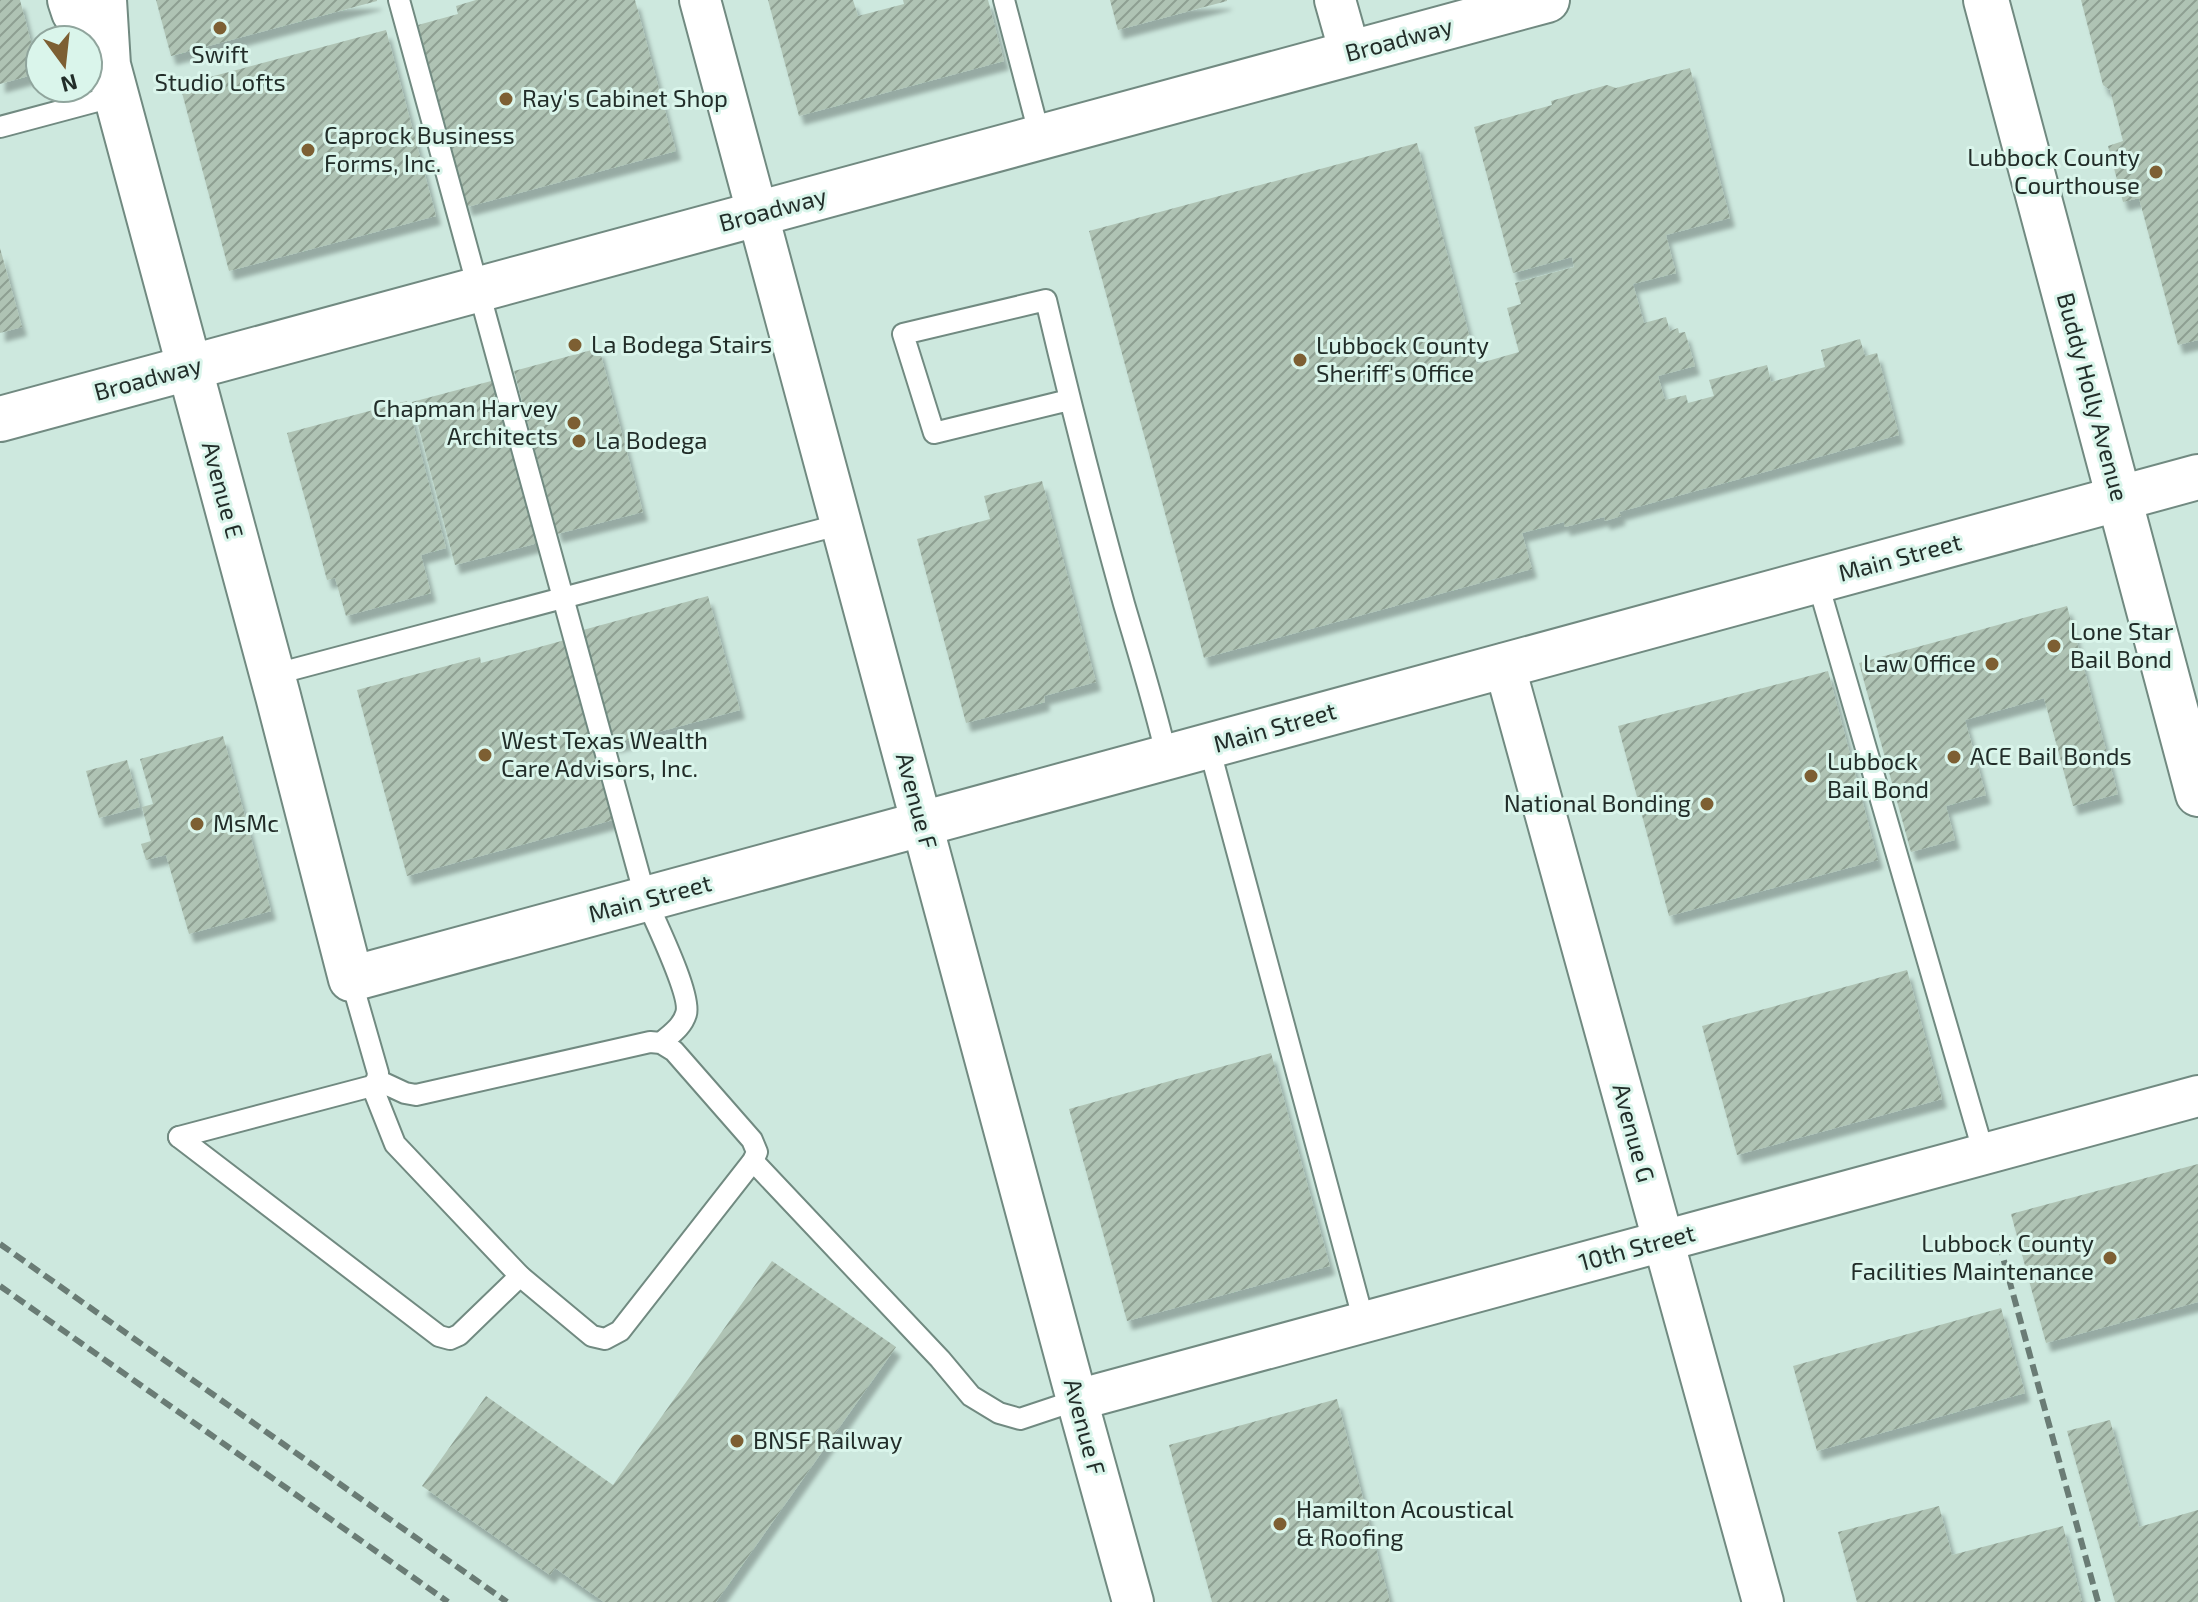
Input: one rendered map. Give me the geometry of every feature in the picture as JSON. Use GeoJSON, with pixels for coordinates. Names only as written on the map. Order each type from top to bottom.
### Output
{"type":"FeatureCollection","features":[{"type":"Feature","properties":{"kind":"main road"},"geometry":{"type":"LineString","coordinates":[[70,0],[112,80]]}},
{"type":"Feature","properties":{"kind":"main road","name":"Avenue E"},"geometry":{"type":"LineString","coordinates":[[104,0],[112,80],[351,979]]}},
{"type":"Feature","properties":{"kind":"main road","name":"Broadway"},"geometry":{"type":"LineString","coordinates":[[0,419],[1547,0]]}},
{"type":"Feature","properties":{"kind":"main road","name":"Buddy Holly Avenue"},"geometry":{"type":"LineString","coordinates":[[1986,0],[2198,794]]}},
{"type":"Feature","properties":{"kind":"main road","name":"Main Street"},"geometry":{"type":"LineString","coordinates":[[351,979],[2198,477]]}},
{"type":"Feature","properties":{"kind":"street","name":"Avenue F"},"geometry":{"type":"LineString","coordinates":[[700,0],[1133,1602]]}},
{"type":"Feature","properties":{"kind":"street"},"geometry":{"type":"LineString","coordinates":[[1335,0],[1350,53]]}},
{"type":"Feature","properties":{"kind":"street","name":"Avenue G"},"geometry":{"type":"LineString","coordinates":[[1504,664],[1763,1602]]}},
{"type":"Feature","properties":{"kind":"street","name":"10th Street"},"geometry":{"type":"LineString","coordinates":[[1077,1400],[2198,1096]]}},
{"type":"Feature","properties":{"kind":"lane"},"geometry":{"type":"LineString","coordinates":[[399,0],[646,900],[682,985],[688,1011],[680,1026],[661,1043]]}},
{"type":"Feature","properties":{"kind":"lane"},"geometry":{"type":"LineString","coordinates":[[1004,0],[1040,137]]}},
{"type":"Feature","properties":{"kind":"lane"},"geometry":{"type":"LineString","coordinates":[[0,127],[112,80]]}},
{"type":"Feature","properties":{"kind":"lane"},"geometry":{"type":"LineString","coordinates":[[1069,400],[934,433],[903,334],[1046,300],[1069,400],[1152,694],[1167,758]]}},
{"type":"Feature","properties":{"kind":"lane"},"geometry":{"type":"LineString","coordinates":[[272,675],[842,524]]}},
{"type":"Feature","properties":{"kind":"lane"},"geometry":{"type":"LineString","coordinates":[[1817,580],[1984,1154]]}},
{"type":"Feature","properties":{"kind":"lane"},"geometry":{"type":"LineString","coordinates":[[1209,747],[1364,1322]]}},
{"type":"Feature","properties":{"kind":"lane"},"geometry":{"type":"LineString","coordinates":[[351,979],[378,1073],[374,1083],[395,1144],[520,1276],[592,1336],[605,1339],[620,1331],[753,1161],[757,1152],[752,1140],[674,1051],[661,1043],[650,1042],[416,1095],[374,1083],[179,1137],[439,1336],[450,1339],[459,1335],[520,1276]]}},
{"type":"Feature","properties":{"kind":"lane"},"geometry":{"type":"LineString","coordinates":[[753,1161],[940,1359],[971,1396],[999,1413],[1020,1419],[1077,1400]]}},
{"type":"Feature","properties":{"kind":"building"},"geometry":{"type":"Polygon","coordinates":[[[0,0],[20,0],[26,24],[24,77],[0,84],[0,0]]]}},
{"type":"Feature","properties":{"kind":"building","name":"Swift Studio Lofts"},"geometry":{"type":"Polygon","coordinates":[[[156,0],[377,0],[377,1],[171,56],[156,0]]]}},
{"type":"Feature","properties":{"kind":"building","name":"Ray's Cabinet Shop"},"geometry":{"type":"Polygon","coordinates":[[[476,0],[635,0],[676,151],[467,207],[418,25],[458,14],[456,6],[476,0]]]}},
{"type":"Feature","properties":{"kind":"building"},"geometry":{"type":"Polygon","coordinates":[[[768,0],[853,0],[858,16],[904,4],[903,0],[988,0],[1004,61],[799,116],[768,0]]]}},
{"type":"Feature","properties":{"kind":"building"},"geometry":{"type":"Polygon","coordinates":[[[1110,0],[1227,0],[1227,1],[1118,30],[1110,0]]]}},
{"type":"Feature","properties":{"kind":"building","name":"Lubbock County Courthouse"},"geometry":{"type":"Polygon","coordinates":[[[2081,0],[2198,0],[2198,340],[2178,345],[2139,198],[2123,202],[2108,146],[2123,141],[2110,90],[2103,85],[2081,0]]]}},
{"type":"Feature","properties":{"kind":"building","name":"Caprock Business Forms, Inc."},"geometry":{"type":"Polygon","coordinates":[[[386,30],[436,216],[229,271],[180,85],[386,30]]]}},
{"type":"Feature","properties":{"kind":"building","name":"Lubbock County Sheriff's Office"},"geometry":{"type":"Polygon","coordinates":[[[1690,68],[1730,218],[1666,235],[1676,273],[1633,284],[1644,323],[1666,317],[1670,331],[1678,328],[1679,333],[1685,332],[1695,366],[1658,376],[1665,400],[1686,395],[1688,403],[1714,396],[1709,380],[1767,365],[1771,382],[1825,367],[1821,350],[1860,339],[1865,356],[1877,353],[1899,435],[1619,512],[1621,516],[1605,521],[1604,517],[1565,527],[1564,522],[1522,533],[1532,569],[1204,658],[1089,231],[1417,143],[1477,364],[1519,352],[1507,308],[1521,304],[1515,283],[1574,267],[1572,257],[1513,273],[1474,127],[1552,105],[1551,101],[1607,85],[1616,88],[1690,68]]]}},
{"type":"Feature","properties":{"kind":"building"},"geometry":{"type":"Polygon","coordinates":[[[0,248],[22,327],[0,333],[0,248]]]}},
{"type":"Feature","properties":{"kind":"building","name":"La Bodega"},"geometry":{"type":"Polygon","coordinates":[[[599,348],[643,512],[557,534],[514,371],[599,348]]]}},
{"type":"Feature","properties":{"kind":"building"},"geometry":{"type":"Polygon","coordinates":[[[495,380],[538,543],[455,565],[412,402],[495,380]]]}},
{"type":"Feature","properties":{"kind":"building"},"geometry":{"type":"Polygon","coordinates":[[[407,401],[446,548],[421,555],[431,593],[346,616],[335,578],[327,580],[287,433],[407,401]]]}},
{"type":"Feature","properties":{"kind":"building"},"geometry":{"type":"Polygon","coordinates":[[[1042,481],[1096,682],[1044,696],[1045,702],[966,723],[917,539],[990,519],[984,496],[1042,481]]]}},
{"type":"Feature","properties":{"kind":"building"},"geometry":{"type":"Polygon","coordinates":[[[708,596],[740,710],[614,744],[583,630],[708,596]]]}},
{"type":"Feature","properties":{"kind":"building"},"geometry":{"type":"Polygon","coordinates":[[[2067,606],[2118,794],[2073,806],[2044,698],[1965,720],[1986,795],[1946,806],[1955,840],[1911,852],[1859,663],[2067,606]]]}},
{"type":"Feature","properties":{"kind":"building","name":"West Texas Wealth Care Advisors, Inc."},"geometry":{"type":"Polygon","coordinates":[[[565,640],[613,820],[407,876],[357,690],[480,657],[481,663],[565,640]]]}},
{"type":"Feature","properties":{"kind":"building"},"geometry":{"type":"Polygon","coordinates":[[[1828,671],[1878,860],[1669,916],[1618,726],[1828,671]]]}},
{"type":"Feature","properties":{"kind":"building","name":"MsMc"},"geometry":{"type":"Polygon","coordinates":[[[223,736],[271,911],[189,934],[166,855],[146,860],[141,844],[151,841],[142,807],[153,804],[140,759],[223,736]]]}},
{"type":"Feature","properties":{"kind":"building"},"geometry":{"type":"Polygon","coordinates":[[[127,760],[140,807],[99,818],[86,771],[127,760]]]}},
{"type":"Feature","properties":{"kind":"building"},"geometry":{"type":"Polygon","coordinates":[[[1907,970],[1942,1099],[1737,1155],[1702,1026],[1907,970]]]}},
{"type":"Feature","properties":{"kind":"building"},"geometry":{"type":"Polygon","coordinates":[[[1271,1053],[1330,1266],[1127,1321],[1069,1109],[1271,1053]]]}},
{"type":"Feature","properties":{"kind":"building","name":"Lubbock County Facilities Maintenance"},"geometry":{"type":"Polygon","coordinates":[[[2198,1164],[2198,1302],[2046,1343],[2011,1214],[2198,1164]]]}},
{"type":"Feature","properties":{"kind":"building","name":"BNSF Railway"},"geometry":{"type":"Polygon","coordinates":[[[772,1261],[896,1347],[716,1602],[604,1602],[555,1568],[550,1575],[422,1486],[486,1396],[613,1485],[772,1261]]]}},
{"type":"Feature","properties":{"kind":"building"},"geometry":{"type":"Polygon","coordinates":[[[2001,1308],[2025,1393],[1817,1451],[1793,1366],[2001,1308]]]}},
{"type":"Feature","properties":{"kind":"building","name":"Hamilton Acoustical & Roofing"},"geometry":{"type":"Polygon","coordinates":[[[1337,1399],[1390,1602],[1212,1602],[1169,1445],[1337,1399]]]}},
{"type":"Feature","properties":{"kind":"building"},"geometry":{"type":"Polygon","coordinates":[[[2110,1420],[2139,1527],[2198,1510],[2198,1602],[2115,1602],[2067,1431],[2110,1420]]]}},
{"type":"Feature","properties":{"kind":"building"},"geometry":{"type":"Polygon","coordinates":[[[1939,1506],[1952,1555],[2063,1526],[2082,1602],[1857,1602],[1838,1532],[1939,1506]]]}},
{"type":"Feature","properties":{"kind":"railway"},"geometry":{"type":"LineString","coordinates":[[1999,1243],[2098,1602]]}},
{"type":"Feature","properties":{"kind":"railway"},"geometry":{"type":"LineString","coordinates":[[0,1244],[507,1602]]}},
{"type":"Feature","properties":{"kind":"railway"},"geometry":{"type":"LineString","coordinates":[[0,1286],[448,1602]]}},
{"type":"Feature","properties":{"kind":"place","name":"Swift Studio Lofts"},"geometry":{"type":"Point","coordinates":[220,28]}},
{"type":"Feature","properties":{"kind":"place","name":"Ray's Cabinet Shop"},"geometry":{"type":"Point","coordinates":[506,99]}},
{"type":"Feature","properties":{"kind":"place","name":"Caprock Business Forms, Inc."},"geometry":{"type":"Point","coordinates":[308,150]}},
{"type":"Feature","properties":{"kind":"place","name":"Lubbock County Courthouse"},"geometry":{"type":"Point","coordinates":[2156,172]}},
{"type":"Feature","properties":{"kind":"place","name":"La Bodega Stairs"},"geometry":{"type":"Point","coordinates":[575,345]}},
{"type":"Feature","properties":{"kind":"place","name":"Lubbock County Sheriff's Office"},"geometry":{"type":"Point","coordinates":[1300,360]}},
{"type":"Feature","properties":{"kind":"place","name":"Chapman Harvey Architects"},"geometry":{"type":"Point","coordinates":[574,423]}},
{"type":"Feature","properties":{"kind":"place","name":"La Bodega"},"geometry":{"type":"Point","coordinates":[579,441]}},
{"type":"Feature","properties":{"kind":"place","name":"Lone Star Bail Bond"},"geometry":{"type":"Point","coordinates":[2054,646]}},
{"type":"Feature","properties":{"kind":"place","name":"Law Office"},"geometry":{"type":"Point","coordinates":[1992,664]}},
{"type":"Feature","properties":{"kind":"place","name":"West Texas Wealth Care Advisors, Inc."},"geometry":{"type":"Point","coordinates":[485,755]}},
{"type":"Feature","properties":{"kind":"place","name":"ACE Bail Bonds"},"geometry":{"type":"Point","coordinates":[1954,757]}},
{"type":"Feature","properties":{"kind":"place","name":"Lubbock Bail Bond"},"geometry":{"type":"Point","coordinates":[1811,776]}},
{"type":"Feature","properties":{"kind":"place","name":"National Bonding"},"geometry":{"type":"Point","coordinates":[1707,804]}},
{"type":"Feature","properties":{"kind":"place","name":"MsMc"},"geometry":{"type":"Point","coordinates":[197,824]}},
{"type":"Feature","properties":{"kind":"place","name":"Lubbock County Facilities Maintenance"},"geometry":{"type":"Point","coordinates":[2110,1258]}},
{"type":"Feature","properties":{"kind":"place","name":"BNSF Railway"},"geometry":{"type":"Point","coordinates":[737,1441]}},
{"type":"Feature","properties":{"kind":"place","name":"Hamilton Acoustical & Roofing"},"geometry":{"type":"Point","coordinates":[1280,1524]}}]}
